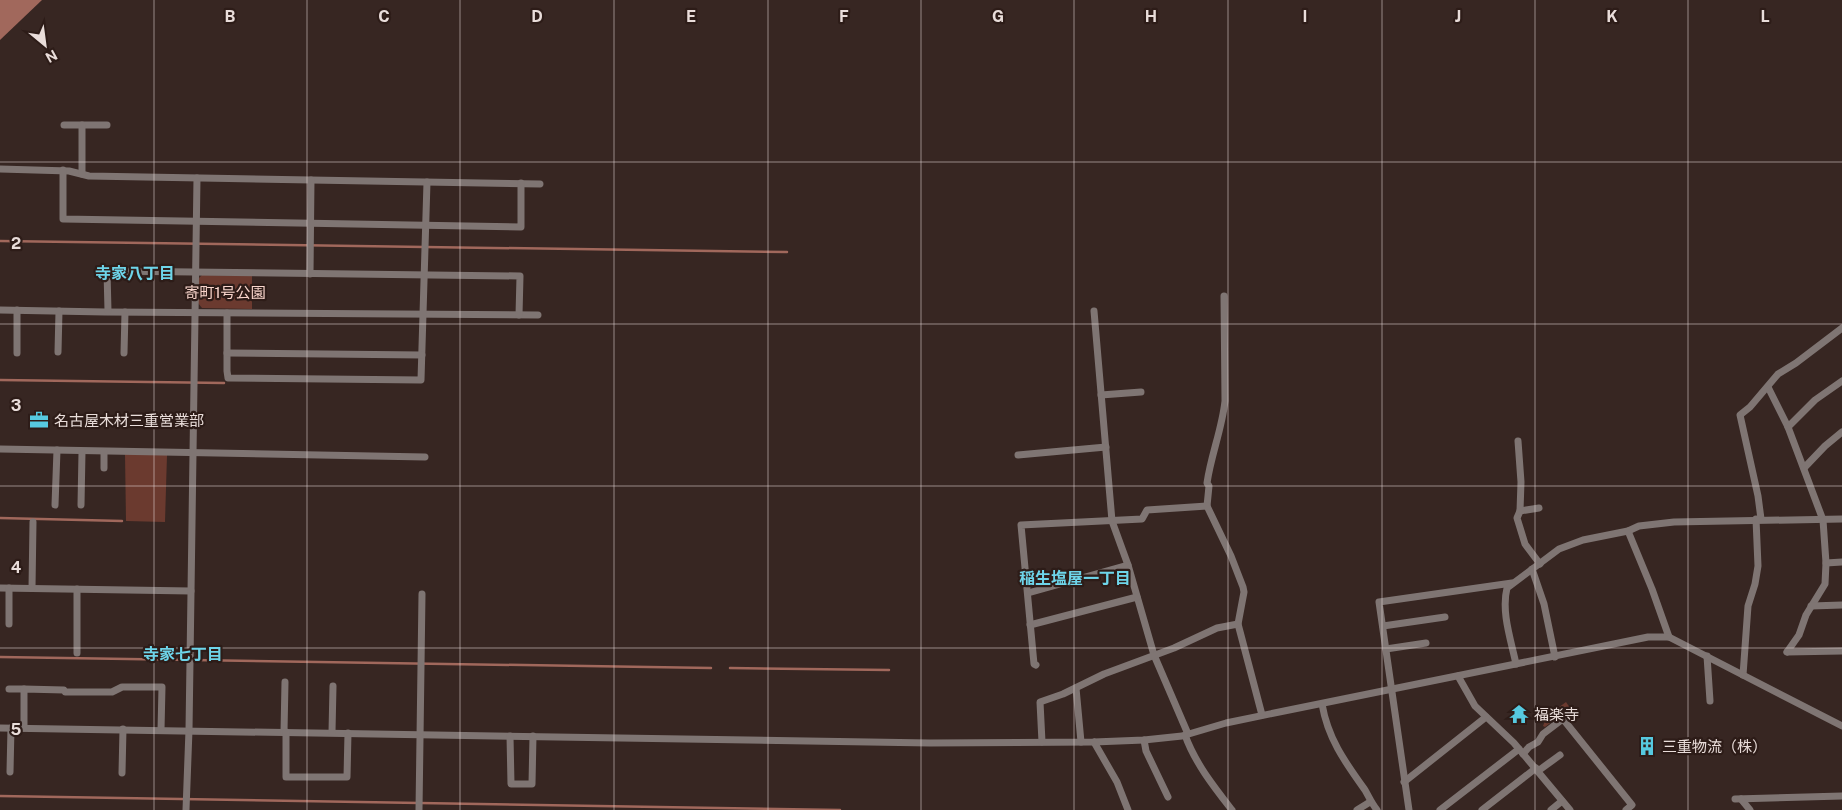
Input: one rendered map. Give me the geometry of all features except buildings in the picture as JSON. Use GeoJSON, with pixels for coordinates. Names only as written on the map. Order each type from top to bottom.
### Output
{"type":"FeatureCollection","features":[{"type":"Feature","properties":{"kind":"street"},"geometry":{"type":"LineString","coordinates":[[64,125],[107,125]]}},
{"type":"Feature","properties":{"kind":"street"},"geometry":{"type":"LineString","coordinates":[[82,125],[82,174]]}},
{"type":"Feature","properties":{"kind":"street"},"geometry":{"type":"LineString","coordinates":[[0,169],[63,170],[90,176],[540,184]]}},
{"type":"Feature","properties":{"kind":"street"},"geometry":{"type":"LineString","coordinates":[[63,170],[63,219],[521,226],[521,183]]}},
{"type":"Feature","properties":{"kind":"street"},"geometry":{"type":"LineString","coordinates":[[186,803],[189,730],[197,178]]}},
{"type":"Feature","properties":{"kind":"street"},"geometry":{"type":"LineString","coordinates":[[310,274],[311,180]]}},
{"type":"Feature","properties":{"kind":"street"},"geometry":{"type":"LineString","coordinates":[[228,312],[228,378],[421,380],[427,182]]}},
{"type":"Feature","properties":{"kind":"street"},"geometry":{"type":"LineString","coordinates":[[108,311],[107,271],[520,276],[520,315]]}},
{"type":"Feature","properties":{"kind":"street"},"geometry":{"type":"LineString","coordinates":[[1224,296],[1225,401],[1210,462],[1207,483],[1209,486],[1208,506],[1243,586],[1244,592],[1238,624],[1262,716]]}},
{"type":"Feature","properties":{"kind":"street"},"geometry":{"type":"LineString","coordinates":[[0,310],[538,315]]}},
{"type":"Feature","properties":{"kind":"street"},"geometry":{"type":"LineString","coordinates":[[17,310],[17,353]]}},
{"type":"Feature","properties":{"kind":"street"},"geometry":{"type":"LineString","coordinates":[[58,352],[59,311]]}},
{"type":"Feature","properties":{"kind":"street"},"geometry":{"type":"LineString","coordinates":[[1094,311],[1112,521],[1128,565],[1154,655],[1187,735],[1190,749],[1217,791],[1232,810]]}},
{"type":"Feature","properties":{"kind":"street"},"geometry":{"type":"LineString","coordinates":[[124,354],[125,312]]}},
{"type":"Feature","properties":{"kind":"street"},"geometry":{"type":"LineString","coordinates":[[1743,675],[1748,606],[1758,566],[1758,519],[1740,414],[1750,407],[1778,374],[1796,363],[1842,328]]}},
{"type":"Feature","properties":{"kind":"street"},"geometry":{"type":"LineString","coordinates":[[227,353],[422,354]]}},
{"type":"Feature","properties":{"kind":"street"},"geometry":{"type":"LineString","coordinates":[[1788,428],[1815,400],[1842,381]]}},
{"type":"Feature","properties":{"kind":"street"},"geometry":{"type":"LineString","coordinates":[[1768,387],[1788,428],[1823,520],[1826,563],[1825,584],[1811,606],[1799,634],[1787,652],[1842,651]]}},
{"type":"Feature","properties":{"kind":"street"},"geometry":{"type":"LineString","coordinates":[[1102,395],[1141,392]]}},
{"type":"Feature","properties":{"kind":"street"},"geometry":{"type":"LineString","coordinates":[[1804,468],[1825,446],[1842,432]]}},
{"type":"Feature","properties":{"kind":"street"},"geometry":{"type":"LineString","coordinates":[[1518,440],[1521,482],[1520,511],[1517,518],[1525,544],[1540,564]]}},
{"type":"Feature","properties":{"kind":"street"},"geometry":{"type":"LineString","coordinates":[[1018,455],[1106,447]]}},
{"type":"Feature","properties":{"kind":"street"},"geometry":{"type":"LineString","coordinates":[[0,449],[425,458]]}},
{"type":"Feature","properties":{"kind":"street"},"geometry":{"type":"LineString","coordinates":[[56,505],[57,450]]}},
{"type":"Feature","properties":{"kind":"street"},"geometry":{"type":"LineString","coordinates":[[81,505],[82,452]]}},
{"type":"Feature","properties":{"kind":"street"},"geometry":{"type":"LineString","coordinates":[[104,452],[104,468]]}},
{"type":"Feature","properties":{"kind":"street"},"geometry":{"type":"LineString","coordinates":[[1036,666],[1034,664],[1021,525],[1142,519],[1147,510],[1208,506]]}},
{"type":"Feature","properties":{"kind":"street"},"geometry":{"type":"LineString","coordinates":[[1520,511],[1539,508]]}},
{"type":"Feature","properties":{"kind":"street"},"geometry":{"type":"LineString","coordinates":[[1516,664],[1505,610],[1507,588],[1559,549],[1614,532],[1628,531],[1639,526],[1674,522],[1842,519]]}},
{"type":"Feature","properties":{"kind":"street"},"geometry":{"type":"LineString","coordinates":[[32,588],[33,522]]}},
{"type":"Feature","properties":{"kind":"street"},"geometry":{"type":"LineString","coordinates":[[1628,531],[1652,589],[1669,638]]}},
{"type":"Feature","properties":{"kind":"street"},"geometry":{"type":"LineString","coordinates":[[1826,563],[1842,562]]}},
{"type":"Feature","properties":{"kind":"street"},"geometry":{"type":"LineString","coordinates":[[1028,593],[1128,565]]}},
{"type":"Feature","properties":{"kind":"street"},"geometry":{"type":"LineString","coordinates":[[1532,569],[1544,604],[1555,657]]}},
{"type":"Feature","properties":{"kind":"street"},"geometry":{"type":"LineString","coordinates":[[1409,810],[1379,602],[1512,583]]}},
{"type":"Feature","properties":{"kind":"street"},"geometry":{"type":"LineString","coordinates":[[0,588],[191,591]]}},
{"type":"Feature","properties":{"kind":"street"},"geometry":{"type":"LineString","coordinates":[[9,588],[9,624]]}},
{"type":"Feature","properties":{"kind":"street"},"geometry":{"type":"LineString","coordinates":[[77,589],[77,653]]}},
{"type":"Feature","properties":{"kind":"street"},"geometry":{"type":"LineString","coordinates":[[420,805],[422,594]]}},
{"type":"Feature","properties":{"kind":"street"},"geometry":{"type":"LineString","coordinates":[[1030,625],[1136,597]]}},
{"type":"Feature","properties":{"kind":"street"},"geometry":{"type":"LineString","coordinates":[[1811,606],[1842,605]]}},
{"type":"Feature","properties":{"kind":"street"},"geometry":{"type":"LineString","coordinates":[[1383,626],[1445,617]]}},
{"type":"Feature","properties":{"kind":"street"},"geometry":{"type":"LineString","coordinates":[[1042,742],[1040,702],[1217,628],[1238,624]]}},
{"type":"Feature","properties":{"kind":"street"},"geometry":{"type":"LineString","coordinates":[[0,728],[348,732],[930,743],[1144,740],[1187,735],[1262,716],[1648,637],[1669,638],[1842,726]]}},
{"type":"Feature","properties":{"kind":"street"},"geometry":{"type":"LineString","coordinates":[[1386,649],[1426,643]]}},
{"type":"Feature","properties":{"kind":"street"},"geometry":{"type":"LineString","coordinates":[[1707,656],[1710,701]]}},
{"type":"Feature","properties":{"kind":"street"},"geometry":{"type":"LineString","coordinates":[[1458,676],[1471,701],[1521,751],[1570,810]]}},
{"type":"Feature","properties":{"kind":"street"},"geometry":{"type":"LineString","coordinates":[[285,682],[286,777],[347,777],[348,732]]}},
{"type":"Feature","properties":{"kind":"street"},"geometry":{"type":"LineString","coordinates":[[9,689],[112,692],[122,686],[162,687],[161,730]]}},
{"type":"Feature","properties":{"kind":"street"},"geometry":{"type":"LineString","coordinates":[[332,686],[332,732]]}},
{"type":"Feature","properties":{"kind":"street"},"geometry":{"type":"LineString","coordinates":[[1076,688],[1081,742]]}},
{"type":"Feature","properties":{"kind":"street"},"geometry":{"type":"LineString","coordinates":[[24,689],[24,728]]}},
{"type":"Feature","properties":{"kind":"street"},"geometry":{"type":"LineString","coordinates":[[1322,704],[1331,738],[1370,798],[1370,802],[1377,810]]}},
{"type":"Feature","properties":{"kind":"street"},"geometry":{"type":"LineString","coordinates":[[1440,810],[1521,751],[1538,742],[1543,734],[1572,712]]}},
{"type":"Feature","properties":{"kind":"street"},"geometry":{"type":"LineString","coordinates":[[1404,782],[1486,717]]}},
{"type":"Feature","properties":{"kind":"street"},"geometry":{"type":"LineString","coordinates":[[1563,719],[1632,805],[1626,810]]}},
{"type":"Feature","properties":{"kind":"street"},"geometry":{"type":"LineString","coordinates":[[10,772],[11,728]]}},
{"type":"Feature","properties":{"kind":"street"},"geometry":{"type":"LineString","coordinates":[[122,773],[123,729]]}},
{"type":"Feature","properties":{"kind":"street"},"geometry":{"type":"LineString","coordinates":[[510,736],[510,784],[532,784],[533,736]]}},
{"type":"Feature","properties":{"kind":"street"},"geometry":{"type":"LineString","coordinates":[[1144,740],[1146,752],[1168,797]]}},
{"type":"Feature","properties":{"kind":"street"},"geometry":{"type":"LineString","coordinates":[[1094,742],[1117,782],[1128,810]]}},
{"type":"Feature","properties":{"kind":"street"},"geometry":{"type":"LineString","coordinates":[[1482,810],[1560,755]]}},
{"type":"Feature","properties":{"kind":"street"},"geometry":{"type":"LineString","coordinates":[[1750,810],[1738,799],[1842,796]]}},
{"type":"Feature","properties":{"kind":"street"},"geometry":{"type":"LineString","coordinates":[[1551,810],[1562,801]]}},
{"type":"Feature","properties":{"kind":"street"},"geometry":{"type":"LineString","coordinates":[[1357,810],[1370,802]]}},
{"type":"Feature","properties":{"kind":"green space","name":"寄町1号公園"},"geometry":{"type":"Polygon","coordinates":[[[202,275],[252,276],[252,309],[202,308],[198,303],[198,279],[202,275]]]}},
{"type":"Feature","properties":{"kind":"green space"},"geometry":{"type":"Polygon","coordinates":[[[125,454],[167,455],[165,522],[126,521],[125,454]]]}},
{"type":"Feature","properties":{"kind":"green space"},"geometry":{"type":"Polygon","coordinates":[[[1566,702],[1570,708],[1545,727],[1543,726],[1547,716],[1566,702]]]}},
{"type":"Feature","properties":{"kind":"shaded area"},"geometry":{"type":"Polygon","coordinates":[[[0,0],[42,0],[0,40],[0,0]]]}},
{"type":"Feature","properties":{"kind":"waterway"},"geometry":{"type":"LineString","coordinates":[[0,241],[787,252]]}},
{"type":"Feature","properties":{"kind":"waterway"},"geometry":{"type":"LineString","coordinates":[[0,380],[224,383]]}},
{"type":"Feature","properties":{"kind":"waterway"},"geometry":{"type":"LineString","coordinates":[[0,518],[122,521]]}},
{"type":"Feature","properties":{"kind":"waterway"},"geometry":{"type":"LineString","coordinates":[[0,657],[711,668]]}},
{"type":"Feature","properties":{"kind":"waterway"},"geometry":{"type":"LineString","coordinates":[[730,668],[889,670]]}},
{"type":"Feature","properties":{"kind":"waterway"},"geometry":{"type":"LineString","coordinates":[[0,796],[840,810]]}},
{"type":"Feature","properties":{"kind":"place","name":"名古屋木材三重営業部"},"geometry":{"type":"Point","coordinates":[39,420]}},
{"type":"Feature","properties":{"kind":"place","name":"福楽寺"},"geometry":{"type":"Point","coordinates":[1519,714]}},
{"type":"Feature","properties":{"kind":"place","name":"三重物流（株）"},"geometry":{"type":"Point","coordinates":[1647,746]}},
{"type":"Feature","properties":{"kind":"district","name":"寺家八丁目"},"geometry":{"type":"Point","coordinates":[135,273]}},
{"type":"Feature","properties":{"kind":"district","name":"稲生塩屋一丁目"},"geometry":{"type":"Point","coordinates":[1075,578]}},
{"type":"Feature","properties":{"kind":"district","name":"寺家七丁目"},"geometry":{"type":"Point","coordinates":[183,654]}}]}
